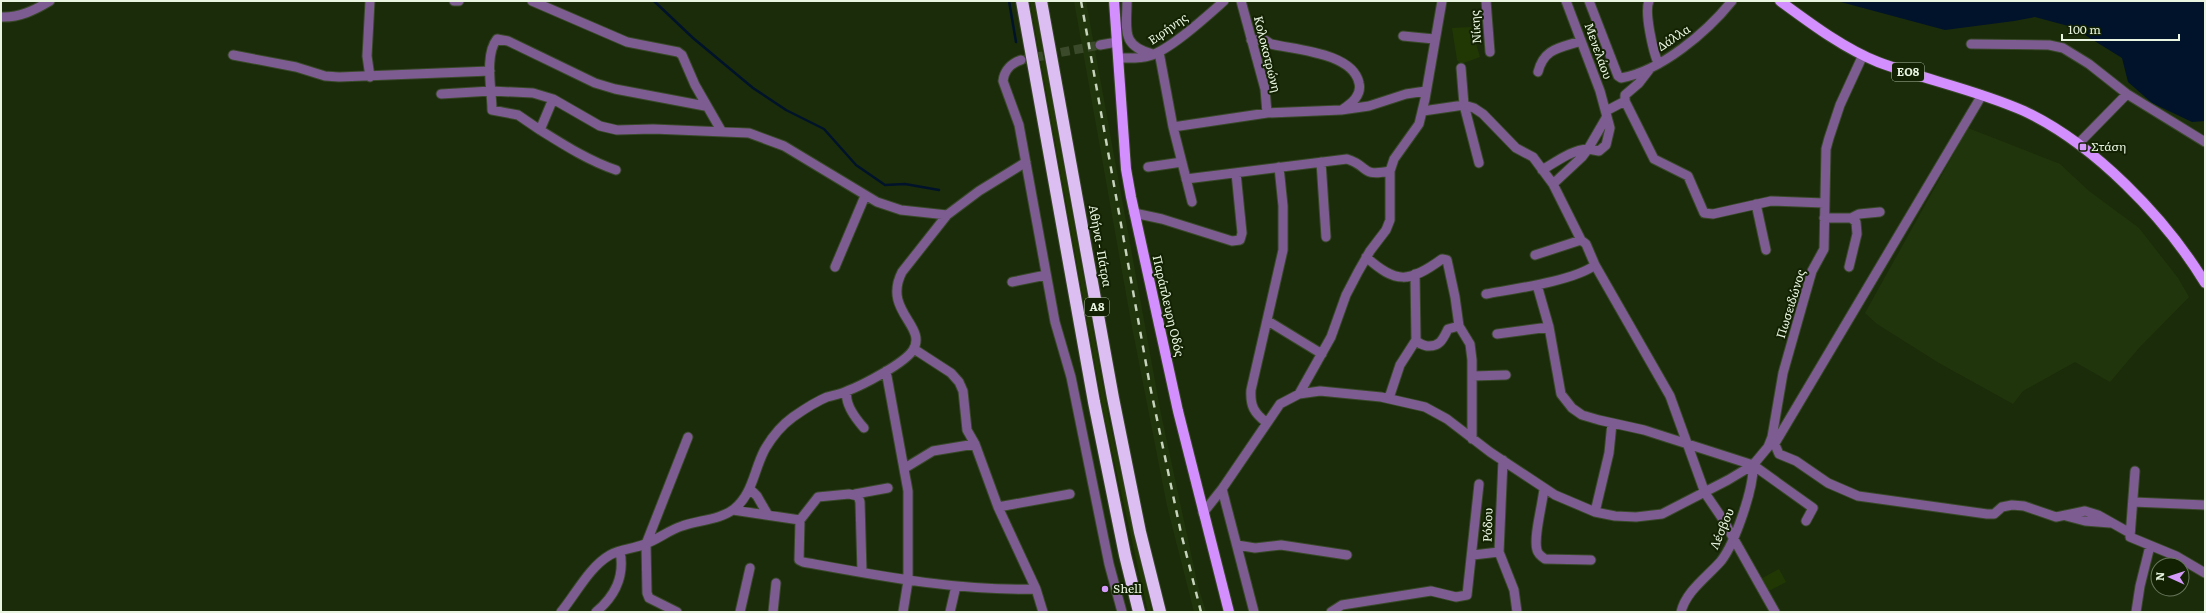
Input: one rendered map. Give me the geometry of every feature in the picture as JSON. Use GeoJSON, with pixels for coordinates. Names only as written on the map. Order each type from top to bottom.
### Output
{"type":"FeatureCollection","features":[{"type":"Feature","properties":{"kind":"highway","name":"Α8"},"geometry":{"type":"LineString","coordinates":[[1022,1],[1096,415],[1140,612]]}},
{"type":"Feature","properties":{"kind":"highway","name":"Αθήνα - Πάτρα"},"geometry":{"type":"LineString","coordinates":[[1041,1],[1114,405],[1140,532],[1160,612]]}},
{"type":"Feature","properties":{"kind":"main road","name":"Παράπλευρη Οδός"},"geometry":{"type":"LineString","coordinates":[[1114,1],[1126,169],[1134,213],[1203,513],[1229,612]]}},
{"type":"Feature","properties":{"kind":"main road","name":"ΕΟ8"},"geometry":{"type":"LineString","coordinates":[[1780,1],[1862,55],[1895,68],[1982,94],[2037,118],[2078,144],[2111,172],[2154,215],[2185,253],[2205,283]]}},
{"type":"Feature","properties":{"kind":"street"},"geometry":{"type":"LineString","coordinates":[[1,17],[11,18],[29,12],[50,1]]}},
{"type":"Feature","properties":{"kind":"street"},"geometry":{"type":"LineString","coordinates":[[370,1],[367,56],[370,77]]}},
{"type":"Feature","properties":{"kind":"street"},"geometry":{"type":"LineString","coordinates":[[454,1],[459,1]]}},
{"type":"Feature","properties":{"kind":"street"},"geometry":{"type":"LineString","coordinates":[[532,1],[627,42],[678,52],[682,56],[706,106],[722,132]]}},
{"type":"Feature","properties":{"kind":"street"},"geometry":{"type":"LineString","coordinates":[[1127,1],[1128,39],[1132,45],[1142,51],[1157,53],[1192,202]]}},
{"type":"Feature","properties":{"kind":"street","name":"Ειρήνης"},"geometry":{"type":"LineString","coordinates":[[1118,58],[1147,57],[1157,53],[1224,1]]}},
{"type":"Feature","properties":{"kind":"street","name":"Κολοκοτρώνη"},"geometry":{"type":"LineString","coordinates":[[1241,1],[1265,89],[1267,113]]}},
{"type":"Feature","properties":{"kind":"street"},"geometry":{"type":"LineString","coordinates":[[1203,513],[1222,489],[1280,404],[1299,394],[1322,354],[1346,295],[1366,257],[1386,230],[1390,220],[1390,171],[1394,159],[1419,124],[1423,111],[1434,39],[1442,1]]}},
{"type":"Feature","properties":{"kind":"street","name":"Νίκης"},"geometry":{"type":"LineString","coordinates":[[1486,1],[1490,52]]}},
{"type":"Feature","properties":{"kind":"street","name":"Μενελάου"},"geometry":{"type":"LineString","coordinates":[[1566,1],[1610,128],[1606,145],[1599,151],[1588,149]]}},
{"type":"Feature","properties":{"kind":"street","name":"Δάλλα"},"geometry":{"type":"LineString","coordinates":[[1589,1],[1618,76],[1624,77],[1649,70],[1699,35],[1732,1]]}},
{"type":"Feature","properties":{"kind":"street"},"geometry":{"type":"LineString","coordinates":[[1649,1],[1647,9],[1648,18],[1658,63]]}},
{"type":"Feature","properties":{"kind":"street"},"geometry":{"type":"LineString","coordinates":[[1403,36],[1434,39]]}},
{"type":"Feature","properties":{"kind":"street"},"geometry":{"type":"LineString","coordinates":[[616,170],[602,166],[565,146],[518,115],[492,110],[490,71],[492,52],[495,42],[501,38],[595,83],[615,89],[706,106]]}},
{"type":"Feature","properties":{"kind":"street"},"geometry":{"type":"LineString","coordinates":[[1251,40],[1265,40],[1271,44],[1336,58],[1349,65],[1358,78],[1360,91],[1349,105],[1341,110]]}},
{"type":"Feature","properties":{"kind":"street"},"geometry":{"type":"LineString","coordinates":[[1538,72],[1540,64],[1547,53],[1581,41]]}},
{"type":"Feature","properties":{"kind":"street"},"geometry":{"type":"LineString","coordinates":[[1100,45],[1117,42]]}},
{"type":"Feature","properties":{"kind":"street"},"geometry":{"type":"LineString","coordinates":[[1971,44],[2049,45],[2063,48],[2089,64],[2127,94],[2205,142]]}},
{"type":"Feature","properties":{"kind":"street"},"geometry":{"type":"LineString","coordinates":[[233,55],[296,67],[325,76],[370,77],[490,71]]}},
{"type":"Feature","properties":{"kind":"street","name":"Πωσειδώνος"},"geometry":{"type":"LineString","coordinates":[[1299,394],[1320,392],[1389,398],[1436,412],[1472,439],[1544,488],[1594,512],[1626,518],[1655,516],[1705,493],[1753,465],[1773,441],[1784,373],[1812,272],[1824,249],[1824,203],[1829,138],[1840,105],[1862,55]]}},
{"type":"Feature","properties":{"kind":"street"},"geometry":{"type":"LineString","coordinates":[[1021,60],[1010,66],[1004,75],[1003,80],[1019,125],[1057,333],[1074,390],[1109,564],[1122,612]]}},
{"type":"Feature","properties":{"kind":"street"},"geometry":{"type":"LineString","coordinates":[[1461,68],[1464,105],[1479,163]]}},
{"type":"Feature","properties":{"kind":"street"},"geometry":{"type":"LineString","coordinates":[[1649,70],[1639,83],[1625,95],[1625,101],[1654,159],[1688,176],[1704,213],[1714,214],[1756,204],[1780,201],[1824,203]]}},
{"type":"Feature","properties":{"kind":"street"},"geometry":{"type":"LineString","coordinates":[[441,94],[519,91],[553,99],[604,128],[749,133],[776,142],[882,205],[901,210],[947,215]]}},
{"type":"Feature","properties":{"kind":"street"},"geometry":{"type":"LineString","coordinates":[[1173,126],[1267,113],[1341,110],[1369,106],[1406,94],[1426,91]]}},
{"type":"Feature","properties":{"kind":"street"},"geometry":{"type":"LineString","coordinates":[[1982,94],[1773,441],[1779,454],[1796,460],[1828,482],[1858,496],[1987,514],[1997,512],[2002,507],[2018,505],[2048,515],[2064,516],[2085,511],[2098,515],[2130,533]]}},
{"type":"Feature","properties":{"kind":"street"},"geometry":{"type":"LineString","coordinates":[[2078,144],[2127,94]]}},
{"type":"Feature","properties":{"kind":"street"},"geometry":{"type":"LineString","coordinates":[[540,130],[553,99]]}},
{"type":"Feature","properties":{"kind":"street"},"geometry":{"type":"LineString","coordinates":[[1606,114],[1625,101]]}},
{"type":"Feature","properties":{"kind":"street"},"geometry":{"type":"LineString","coordinates":[[1423,111],[1464,105],[1474,108],[1483,114],[1516,148],[1533,157],[1553,184],[1581,240],[1586,244],[1595,265],[1670,396],[1686,444],[1705,493],[1734,539],[1775,612]]}},
{"type":"Feature","properties":{"kind":"street"},"geometry":{"type":"LineString","coordinates":[[1542,170],[1562,160],[1567,154],[1578,150],[1588,149]]}},
{"type":"Feature","properties":{"kind":"street"},"geometry":{"type":"LineString","coordinates":[[1553,184],[1582,157],[1588,149]]}},
{"type":"Feature","properties":{"kind":"street"},"geometry":{"type":"LineString","coordinates":[[1186,179],[1346,159],[1369,173],[1375,174],[1390,171]]}},
{"type":"Feature","properties":{"kind":"street"},"geometry":{"type":"LineString","coordinates":[[561,612],[601,561],[610,554],[646,544],[680,526],[722,515],[733,510],[743,500],[750,489],[764,450],[782,428],[793,418],[816,403],[847,391],[886,371],[898,364],[914,349],[916,342],[914,331],[898,304],[896,287],[902,272],[947,215],[979,191],[1026,162]]}},
{"type":"Feature","properties":{"kind":"street"},"geometry":{"type":"LineString","coordinates":[[1148,166],[1182,162]]}},
{"type":"Feature","properties":{"kind":"street"},"geometry":{"type":"LineString","coordinates":[[1321,162],[1326,237]]}},
{"type":"Feature","properties":{"kind":"street"},"geometry":{"type":"LineString","coordinates":[[1267,423],[1255,412],[1251,405],[1251,399],[1258,354],[1268,321],[1280,265],[1284,236],[1279,167]]}},
{"type":"Feature","properties":{"kind":"street"},"geometry":{"type":"LineString","coordinates":[[1134,213],[1162,219],[1232,241],[1240,240],[1242,226],[1236,173]]}},
{"type":"Feature","properties":{"kind":"street"},"geometry":{"type":"LineString","coordinates":[[835,267],[865,196]]}},
{"type":"Feature","properties":{"kind":"street"},"geometry":{"type":"LineString","coordinates":[[1756,204],[1766,250]]}},
{"type":"Feature","properties":{"kind":"street"},"geometry":{"type":"LineString","coordinates":[[1824,218],[1851,218],[1859,214],[1880,212]]}},
{"type":"Feature","properties":{"kind":"street"},"geometry":{"type":"LineString","coordinates":[[1849,267],[1857,234],[1856,222],[1851,218]]}},
{"type":"Feature","properties":{"kind":"street"},"geometry":{"type":"LineString","coordinates":[[1535,255],[1581,240]]}},
{"type":"Feature","properties":{"kind":"street"},"geometry":{"type":"LineString","coordinates":[[1366,257],[1390,276],[1409,277],[1426,270],[1442,259],[1447,260],[1455,297],[1459,326],[1470,344],[1473,376],[1472,439]]}},
{"type":"Feature","properties":{"kind":"street"},"geometry":{"type":"LineString","coordinates":[[1486,294],[1537,285],[1580,272],[1595,265]]}},
{"type":"Feature","properties":{"kind":"street"},"geometry":{"type":"LineString","coordinates":[[1389,398],[1397,371],[1416,340],[1415,274]]}},
{"type":"Feature","properties":{"kind":"street"},"geometry":{"type":"LineString","coordinates":[[1012,282],[1046,275]]}},
{"type":"Feature","properties":{"kind":"street"},"geometry":{"type":"LineString","coordinates":[[1537,285],[1549,327],[1560,389],[1564,400],[1582,414],[1612,423],[1644,430],[1753,465],[1813,508],[1806,521]]}},
{"type":"Feature","properties":{"kind":"street"},"geometry":{"type":"LineString","coordinates":[[1268,321],[1322,354]]}},
{"type":"Feature","properties":{"kind":"street"},"geometry":{"type":"LineString","coordinates":[[1416,340],[1422,345],[1436,346],[1441,342],[1448,329],[1459,326]]}},
{"type":"Feature","properties":{"kind":"street"},"geometry":{"type":"LineString","coordinates":[[1496,334],[1549,327]]}},
{"type":"Feature","properties":{"kind":"street"},"geometry":{"type":"LineString","coordinates":[[914,349],[951,372],[959,382],[963,391],[966,426],[975,444],[998,507],[1036,589],[1043,612]]}},
{"type":"Feature","properties":{"kind":"street"},"geometry":{"type":"LineString","coordinates":[[886,371],[908,491],[908,581],[903,612]]}},
{"type":"Feature","properties":{"kind":"street"},"geometry":{"type":"LineString","coordinates":[[1473,376],[1506,375]]}},
{"type":"Feature","properties":{"kind":"street"},"geometry":{"type":"LineString","coordinates":[[847,391],[846,396],[850,409],[864,428]]}},
{"type":"Feature","properties":{"kind":"street"},"geometry":{"type":"LineString","coordinates":[[1594,512],[1609,452],[1612,423]]}},
{"type":"Feature","properties":{"kind":"street"},"geometry":{"type":"LineString","coordinates":[[677,612],[656,607],[649,598],[647,593],[646,544],[688,437]]}},
{"type":"Feature","properties":{"kind":"street"},"geometry":{"type":"LineString","coordinates":[[905,468],[933,451],[975,444]]}},
{"type":"Feature","properties":{"kind":"street","name":"Ρόδου"},"geometry":{"type":"LineString","coordinates":[[1503,460],[1499,552],[1514,590],[1516,612]]}},
{"type":"Feature","properties":{"kind":"street","name":"Λέσβου"},"geometry":{"type":"LineString","coordinates":[[1681,612],[1685,601],[1722,560],[1734,539],[1752,483],[1753,465]]}},
{"type":"Feature","properties":{"kind":"street"},"geometry":{"type":"LineString","coordinates":[[2136,471],[2130,537],[2176,556],[2205,573]]}},
{"type":"Feature","properties":{"kind":"street"},"geometry":{"type":"LineString","coordinates":[[1331,612],[1346,604],[1391,599],[1431,591],[1456,597],[1465,597],[1469,590],[1479,484]]}},
{"type":"Feature","properties":{"kind":"street"},"geometry":{"type":"LineString","coordinates":[[888,488],[855,494],[818,497],[800,520],[799,560],[908,581],[1006,590],[1036,589]]}},
{"type":"Feature","properties":{"kind":"street"},"geometry":{"type":"LineString","coordinates":[[1544,488],[1536,541],[1537,550],[1545,559],[1591,560]]}},
{"type":"Feature","properties":{"kind":"street"},"geometry":{"type":"LineString","coordinates":[[750,489],[757,496],[768,515]]}},
{"type":"Feature","properties":{"kind":"street"},"geometry":{"type":"LineString","coordinates":[[1222,489],[1254,612]]}},
{"type":"Feature","properties":{"kind":"street"},"geometry":{"type":"LineString","coordinates":[[855,494],[860,502],[862,572]]}},
{"type":"Feature","properties":{"kind":"street"},"geometry":{"type":"LineString","coordinates":[[998,507],[1070,494]]}},
{"type":"Feature","properties":{"kind":"street"},"geometry":{"type":"LineString","coordinates":[[2133,502],[2205,505]]}},
{"type":"Feature","properties":{"kind":"street"},"geometry":{"type":"LineString","coordinates":[[733,510],[800,520]]}},
{"type":"Feature","properties":{"kind":"street"},"geometry":{"type":"LineString","coordinates":[[1237,545],[1255,548],[1281,545],[1346,555]]}},
{"type":"Feature","properties":{"kind":"street"},"geometry":{"type":"LineString","coordinates":[[2136,612],[2140,586],[2150,546]]}},
{"type":"Feature","properties":{"kind":"street"},"geometry":{"type":"LineString","coordinates":[[596,612],[615,592],[621,569],[620,551]]}},
{"type":"Feature","properties":{"kind":"street"},"geometry":{"type":"LineString","coordinates":[[1473,555],[1499,552]]}},
{"type":"Feature","properties":{"kind":"street"},"geometry":{"type":"LineString","coordinates":[[740,612],[750,568]]}},
{"type":"Feature","properties":{"kind":"street"},"geometry":{"type":"LineString","coordinates":[[773,612],[776,582]]}},
{"type":"Feature","properties":{"kind":"street"},"geometry":{"type":"LineString","coordinates":[[950,612],[956,586]]}},
{"type":"Feature","properties":{"kind":"shaded area"},"geometry":{"type":"Polygon","coordinates":[[[1030,1],[1034,1],[1109,419],[1152,612],[1148,612],[1105,420],[1030,1]]]}},
{"type":"Feature","properties":{"kind":"shaded area"},"geometry":{"type":"Polygon","coordinates":[[[1074,1],[1086,1],[1161,414],[1198,586],[1206,612],[1194,612],[1167,506],[1131,322],[1074,1]]]}},
{"type":"Feature","properties":{"kind":"shaded area"},"geometry":{"type":"Polygon","coordinates":[[[1471,27],[1480,57],[1461,64],[1457,60],[1452,28],[1471,27]]]}},
{"type":"Feature","properties":{"kind":"shaded area"},"geometry":{"type":"Polygon","coordinates":[[[1968,128],[2060,164],[2089,191],[2139,228],[2178,278],[2189,297],[2138,349],[2110,382],[2075,362],[2023,391],[2013,404],[1939,363],[1877,324],[1865,313],[1968,128]]]}},
{"type":"Feature","properties":{"kind":"shaded area"},"geometry":{"type":"Polygon","coordinates":[[[1779,569],[1786,582],[1765,593],[1757,581],[1779,569]]]}},
{"type":"Feature","properties":{"kind":"water"},"geometry":{"type":"Polygon","coordinates":[[[1837,1],[2205,1],[2205,121],[2192,122],[2152,103],[2128,82],[2122,58],[2072,27],[2035,17],[1945,30],[1837,1]]]}},
{"type":"Feature","properties":{"kind":"waterway"},"geometry":{"type":"LineString","coordinates":[[654,1],[693,38],[753,88],[786,110],[824,129],[856,165],[885,185],[905,184],[939,190]]}},
{"type":"Feature","properties":{"kind":"waterway"},"geometry":{"type":"LineString","coordinates":[[1009,1],[1016,42]]}},
{"type":"Feature","properties":{"kind":"tunnel"},"geometry":{"type":"LineString","coordinates":[[1021,60],[1100,45]]}},
{"type":"Feature","properties":{"kind":"railway"},"geometry":{"type":"LineString","coordinates":[[1081,1],[1150,386],[1181,533],[1201,612]]}},
{"type":"Feature","properties":{"kind":"place","name":"Στάση"},"geometry":{"type":"Point","coordinates":[2083,147]}},
{"type":"Feature","properties":{"kind":"place","name":"Shell"},"geometry":{"type":"Point","coordinates":[1105,589]}}]}
